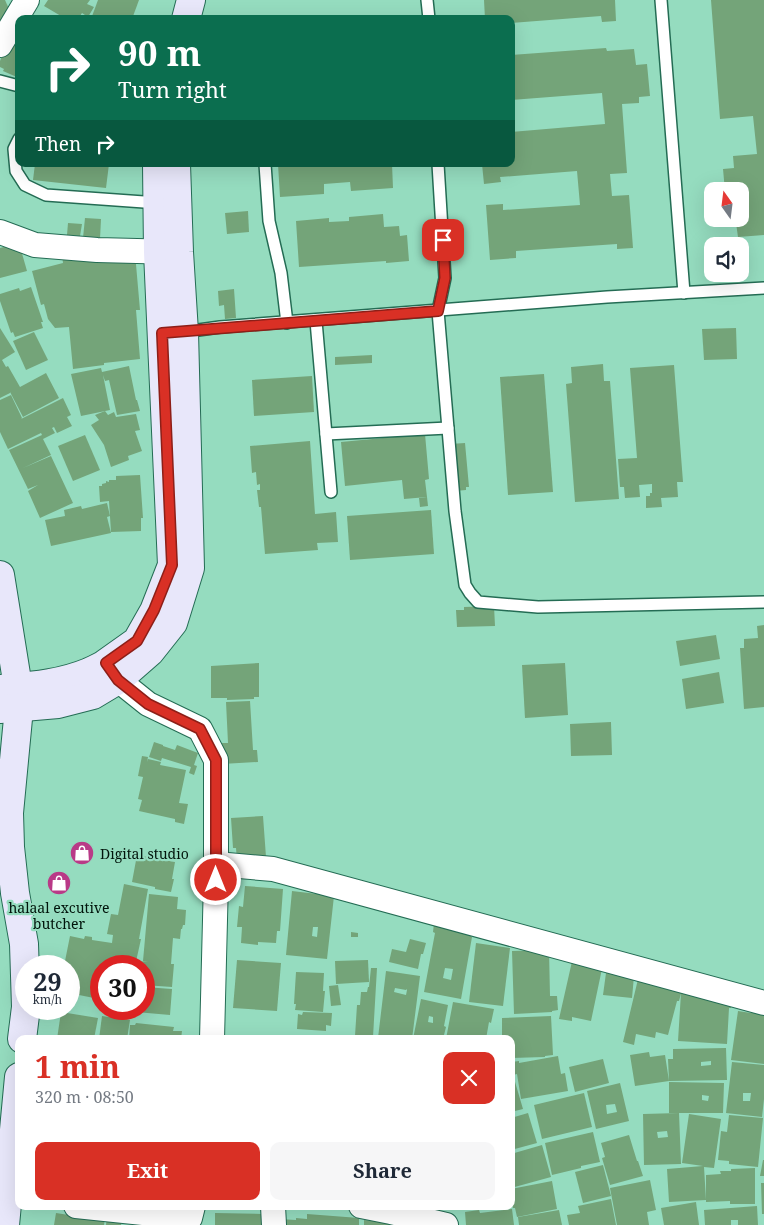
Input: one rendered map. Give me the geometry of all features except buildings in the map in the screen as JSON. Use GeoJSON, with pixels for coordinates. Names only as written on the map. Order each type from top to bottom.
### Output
{"type":"FeatureCollection","features":[{"type":"Feature","properties":{"kind":"main road"},"geometry":{"type":"LineString","coordinates":[[157,167],[158,203],[169,252]]}},
{"type":"Feature","properties":{"kind":"main road"},"geometry":{"type":"LineString","coordinates":[[9,698],[43,685],[76,678],[102,666],[112,672],[150,652],[173,623],[190,568],[169,252],[176,167]]}},
{"type":"Feature","properties":{"kind":"main road"},"geometry":{"type":"LineString","coordinates":[[0,575],[9,698],[4,815],[5,849],[24,944],[26,1007],[22,1035]]}},
{"type":"Feature","properties":{"kind":"main road"},"geometry":{"type":"LineString","coordinates":[[5,1225],[13,1198],[15,1158]]}},
{"type":"Feature","properties":{"kind":"street"},"geometry":{"type":"LineString","coordinates":[[18,15],[27,0]]}},
{"type":"Feature","properties":{"kind":"street"},"geometry":{"type":"LineString","coordinates":[[0,46],[15,20]]}},
{"type":"Feature","properties":{"kind":"street"},"geometry":{"type":"LineString","coordinates":[[0,232],[35,245],[97,250],[169,252]]}},
{"type":"Feature","properties":{"kind":"street"},"geometry":{"type":"LineString","coordinates":[[112,672],[148,704],[200,729],[216,760],[212,1035]]}},
{"type":"Feature","properties":{"kind":"street"},"geometry":{"type":"LineString","coordinates":[[216,864],[273,869],[764,1003]]}},
{"type":"Feature","properties":{"kind":"street"},"geometry":{"type":"LineString","coordinates":[[118,1210],[191,1217]]}},
{"type":"Feature","properties":{"kind":"street"},"geometry":{"type":"LineString","coordinates":[[274,1210],[274,1225]]}},
{"type":"Feature","properties":{"kind":"street"},"geometry":{"type":"LineString","coordinates":[[381,1210],[446,1225]]}},
{"type":"Feature","properties":{"kind":"lane"},"geometry":{"type":"LineString","coordinates":[[428,0],[429,15]]}},
{"type":"Feature","properties":{"kind":"lane"},"geometry":{"type":"LineString","coordinates":[[661,0],[684,292]]}},
{"type":"Feature","properties":{"kind":"lane"},"geometry":{"type":"LineString","coordinates":[[0,81],[15,85]]}},
{"type":"Feature","properties":{"kind":"lane"},"geometry":{"type":"LineString","coordinates":[[15,147],[15,160]]}},
{"type":"Feature","properties":{"kind":"lane"},"geometry":{"type":"LineString","coordinates":[[16,167],[16,171],[25,185],[46,195],[158,203]]}},
{"type":"Feature","properties":{"kind":"lane"},"geometry":{"type":"LineString","coordinates":[[265,167],[269,221],[281,273],[288,323]]}},
{"type":"Feature","properties":{"kind":"lane"},"geometry":{"type":"LineString","coordinates":[[438,167],[445,278],[438,311],[455,511],[465,585],[470,593],[478,602],[538,607],[764,602]]}},
{"type":"Feature","properties":{"kind":"lane"},"geometry":{"type":"LineString","coordinates":[[173,332],[607,297],[764,288]]}},
{"type":"Feature","properties":{"kind":"lane"},"geometry":{"type":"LineString","coordinates":[[316,320],[331,492]]}},
{"type":"Feature","properties":{"kind":"lane"},"geometry":{"type":"LineString","coordinates":[[326,434],[448,428]]}},
{"type":"Feature","properties":{"kind":"place","name":"Digital studio"},"geometry":{"type":"Point","coordinates":[82,853]}},
{"type":"Feature","properties":{"kind":"place","name":"halaal excutive butcher"},"geometry":{"type":"Point","coordinates":[59,883]}},
{"type":"Feature","properties":{"kind":"route"},"geometry":{"type":"LineString","coordinates":[[216,880],[216,760],[200,729],[148,704],[118,680],[106,663],[137,641],[154,610],[172,565],[162,333],[438,311],[445,278],[443,240]]}}]}
